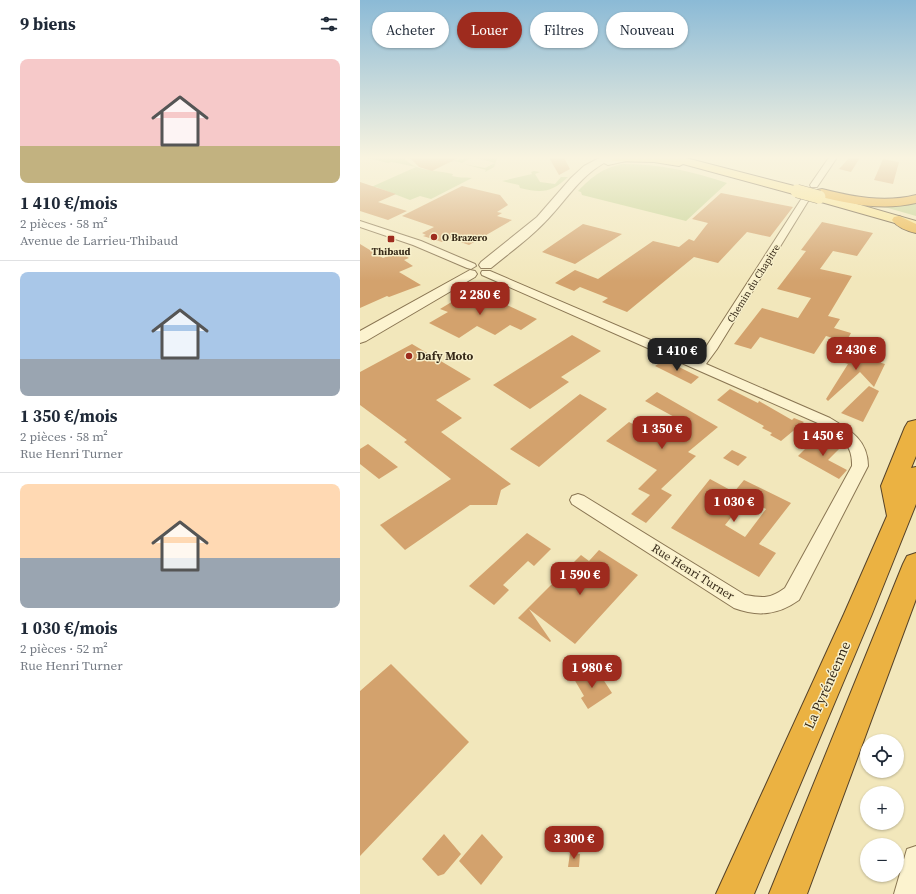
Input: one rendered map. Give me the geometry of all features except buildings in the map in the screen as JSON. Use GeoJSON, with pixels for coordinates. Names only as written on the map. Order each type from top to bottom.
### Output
{"type":"FeatureCollection","features":[{"type":"Feature","properties":{"kind":"highway"},"geometry":{"type":"LineString","coordinates":[[841,198],[882,204],[894,204],[916,199]]}},
{"type":"Feature","properties":{"kind":"highway"},"geometry":{"type":"LineString","coordinates":[[899,220],[903,224],[916,229]]}},
{"type":"Feature","properties":{"kind":"highway"},"geometry":{"type":"LineString","coordinates":[[899,516],[893,486],[916,427]]}},
{"type":"Feature","properties":{"kind":"highway","name":"La Pyrénéenne"},"geometry":{"type":"LineString","coordinates":[[735,894],[916,475]]}},
{"type":"Feature","properties":{"kind":"highway"},"geometry":{"type":"LineString","coordinates":[[788,894],[905,616],[916,564]]}},
{"type":"Feature","properties":{"kind":"main road"},"geometry":{"type":"LineString","coordinates":[[828,198],[916,225]]}},
{"type":"Feature","properties":{"kind":"main road"},"geometry":{"type":"LineString","coordinates":[[832,198],[916,220]]}},
{"type":"Feature","properties":{"kind":"street"},"geometry":{"type":"LineString","coordinates":[[360,224],[410,241],[470,270],[476,275],[486,269],[536,225],[561,198]]}},
{"type":"Feature","properties":{"kind":"street","name":"Chemin du Chapitre"},"geometry":{"type":"LineString","coordinates":[[697,366],[711,349],[806,198]]}},
{"type":"Feature","properties":{"kind":"street"},"geometry":{"type":"LineString","coordinates":[[486,269],[697,366]]}},
{"type":"Feature","properties":{"kind":"street"},"geometry":{"type":"LineString","coordinates":[[360,338],[470,270]]}},
{"type":"Feature","properties":{"kind":"street","name":"Rue Henri Turner"},"geometry":{"type":"LineString","coordinates":[[578,500],[741,602],[761,606],[780,604],[792,594],[860,466],[861,455],[856,444],[845,433],[825,421],[697,366]]}},
{"type":"Feature","properties":{"kind":"street"},"geometry":{"type":"LineString","coordinates":[[908,894],[916,858]]}},
{"type":"Feature","properties":{"kind":"green space"},"geometry":{"type":"Polygon","coordinates":[[[404,198],[416,198],[410,200],[404,198]]]}},
{"type":"Feature","properties":{"kind":"green space"},"geometry":{"type":"Polygon","coordinates":[[[593,198],[711,198],[686,221],[593,198]]]}},
{"type":"Feature","properties":{"kind":"green space"},"geometry":{"type":"Polygon","coordinates":[[[916,201],[916,216],[881,206],[916,201]]]}},
{"type":"Feature","properties":{"kind":"place","name":"O Brazero"},"geometry":{"type":"Point","coordinates":[434,237]}},
{"type":"Feature","properties":{"kind":"place","name":"Thibaud"},"geometry":{"type":"Point","coordinates":[391,239]}},
{"type":"Feature","properties":{"kind":"place","name":"Dafy Moto"},"geometry":{"type":"Point","coordinates":[409,356]}}]}
